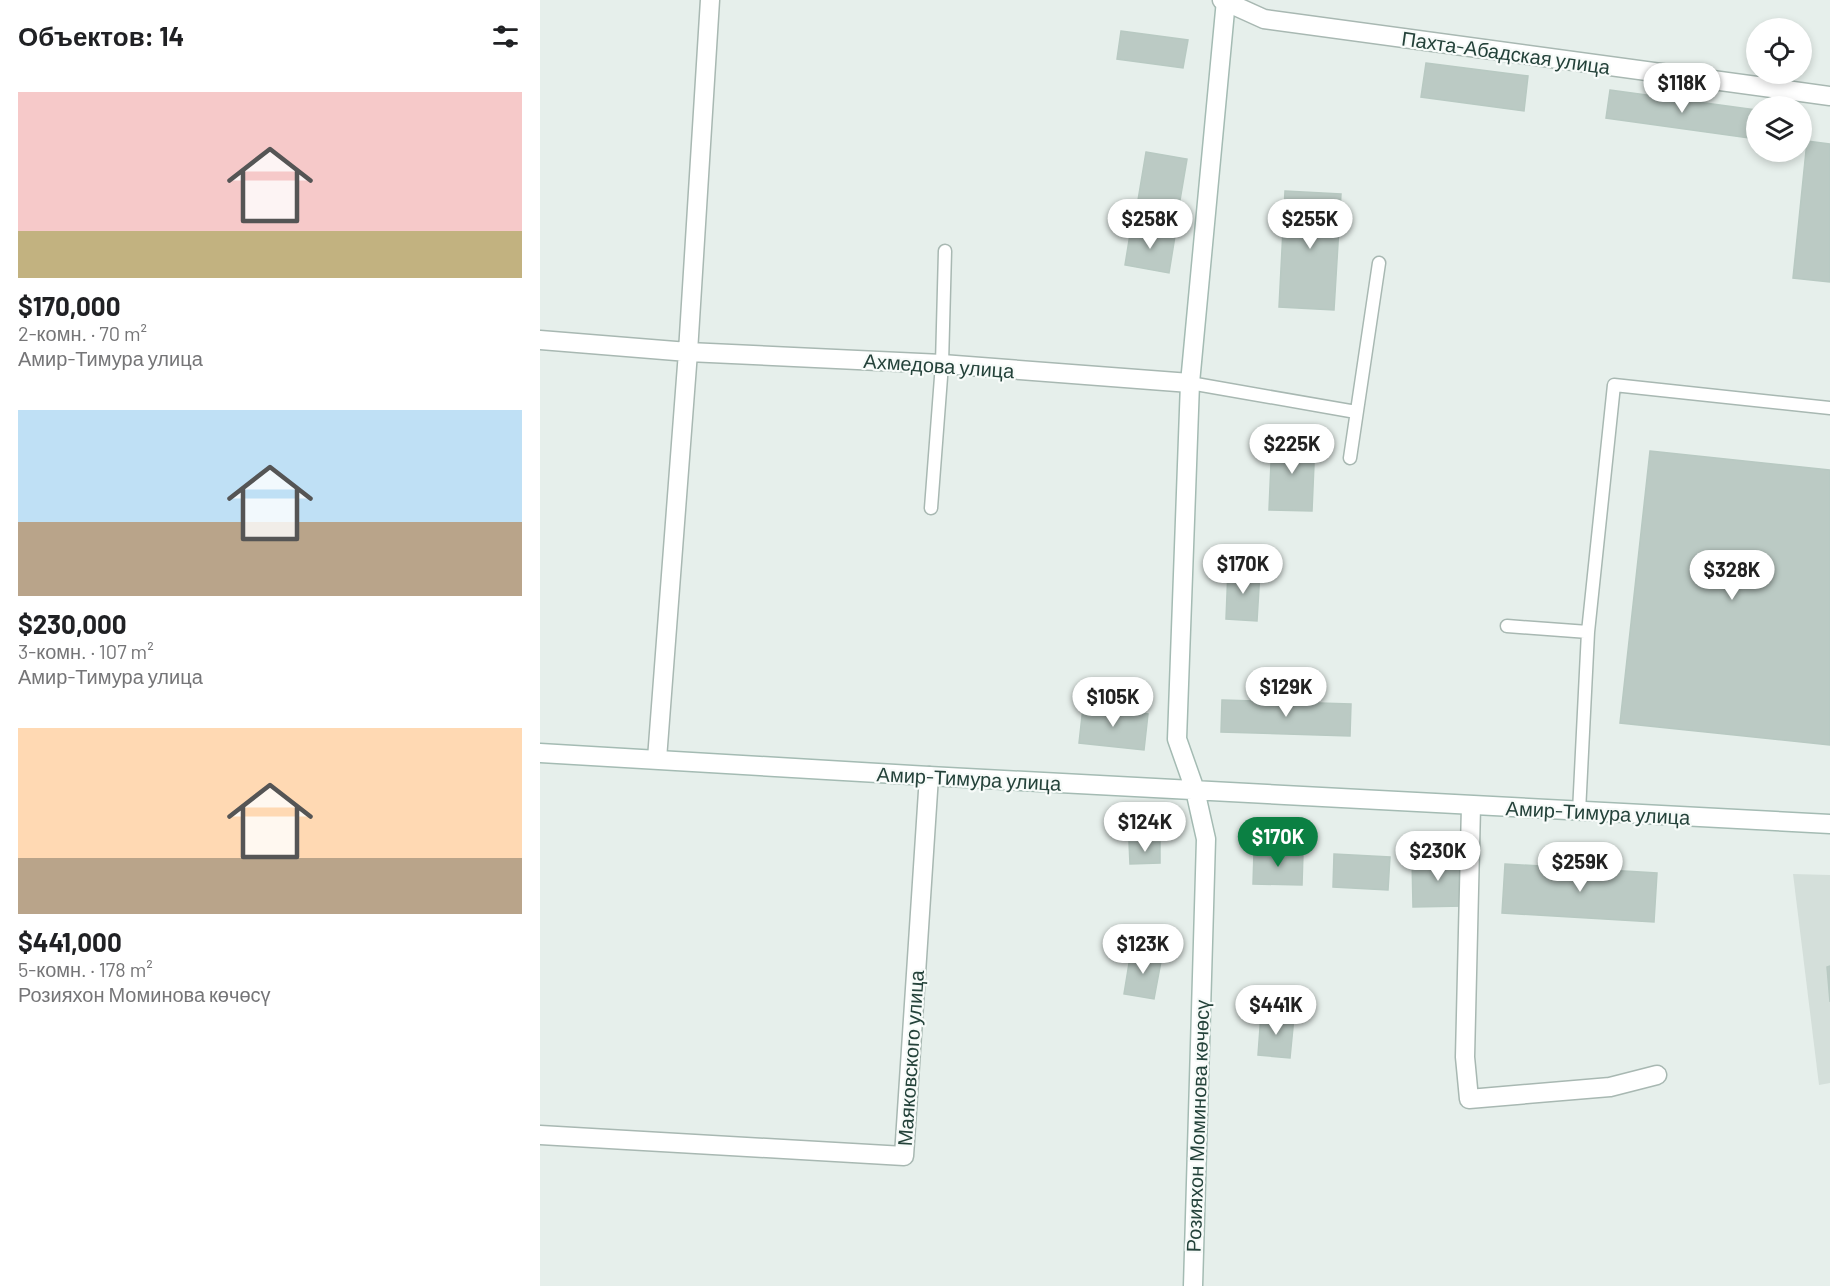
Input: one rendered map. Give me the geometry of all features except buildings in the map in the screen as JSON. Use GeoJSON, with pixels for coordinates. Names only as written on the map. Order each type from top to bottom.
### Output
{"type":"FeatureCollection","features":[{"type":"Feature","properties":{"kind":"street"},"geometry":{"type":"LineString","coordinates":[[657,759],[688,352],[710,0]]}},
{"type":"Feature","properties":{"kind":"street","name":"Пахта-Абадская улица"},"geometry":{"type":"LineString","coordinates":[[1225,1],[1264,19],[1830,96]]}},
{"type":"Feature","properties":{"kind":"street","name":"Розияхон Моминова көчөсү"},"geometry":{"type":"LineString","coordinates":[[1193,1286],[1206,838],[1195,790],[1177,739],[1190,383],[1225,1]]}},
{"type":"Feature","properties":{"kind":"street","name":"Ахмедова улица"},"geometry":{"type":"LineString","coordinates":[[540,340],[688,352],[942,364],[1190,383]]}},
{"type":"Feature","properties":{"kind":"street","name":"Амир-Тимура улица"},"geometry":{"type":"LineString","coordinates":[[540,753],[1579,812],[1830,824]]}},
{"type":"Feature","properties":{"kind":"street","name":"Маяковского улица"},"geometry":{"type":"LineString","coordinates":[[540,1135],[904,1156],[929,776]]}},
{"type":"Feature","properties":{"kind":"street"},"geometry":{"type":"LineString","coordinates":[[1471,806],[1465,1057],[1469,1099],[1610,1087],[1657,1075]]}},
{"type":"Feature","properties":{"kind":"lane"},"geometry":{"type":"LineString","coordinates":[[932,508],[942,364],[945,251]]}},
{"type":"Feature","properties":{"kind":"lane"},"geometry":{"type":"LineString","coordinates":[[1350,458],[1379,263]]}},
{"type":"Feature","properties":{"kind":"lane"},"geometry":{"type":"LineString","coordinates":[[1190,383],[1356,412]]}},
{"type":"Feature","properties":{"kind":"lane"},"geometry":{"type":"LineString","coordinates":[[1579,812],[1588,632],[1614,385],[1830,408]]}},
{"type":"Feature","properties":{"kind":"lane"},"geometry":{"type":"LineString","coordinates":[[1507,626],[1588,632]]}},
{"type":"Feature","properties":{"kind":"shaded area"},"geometry":{"type":"Polygon","coordinates":[[[1793,874],[1830,875],[1830,1083],[1819,1085],[1793,874]]]}}]}
